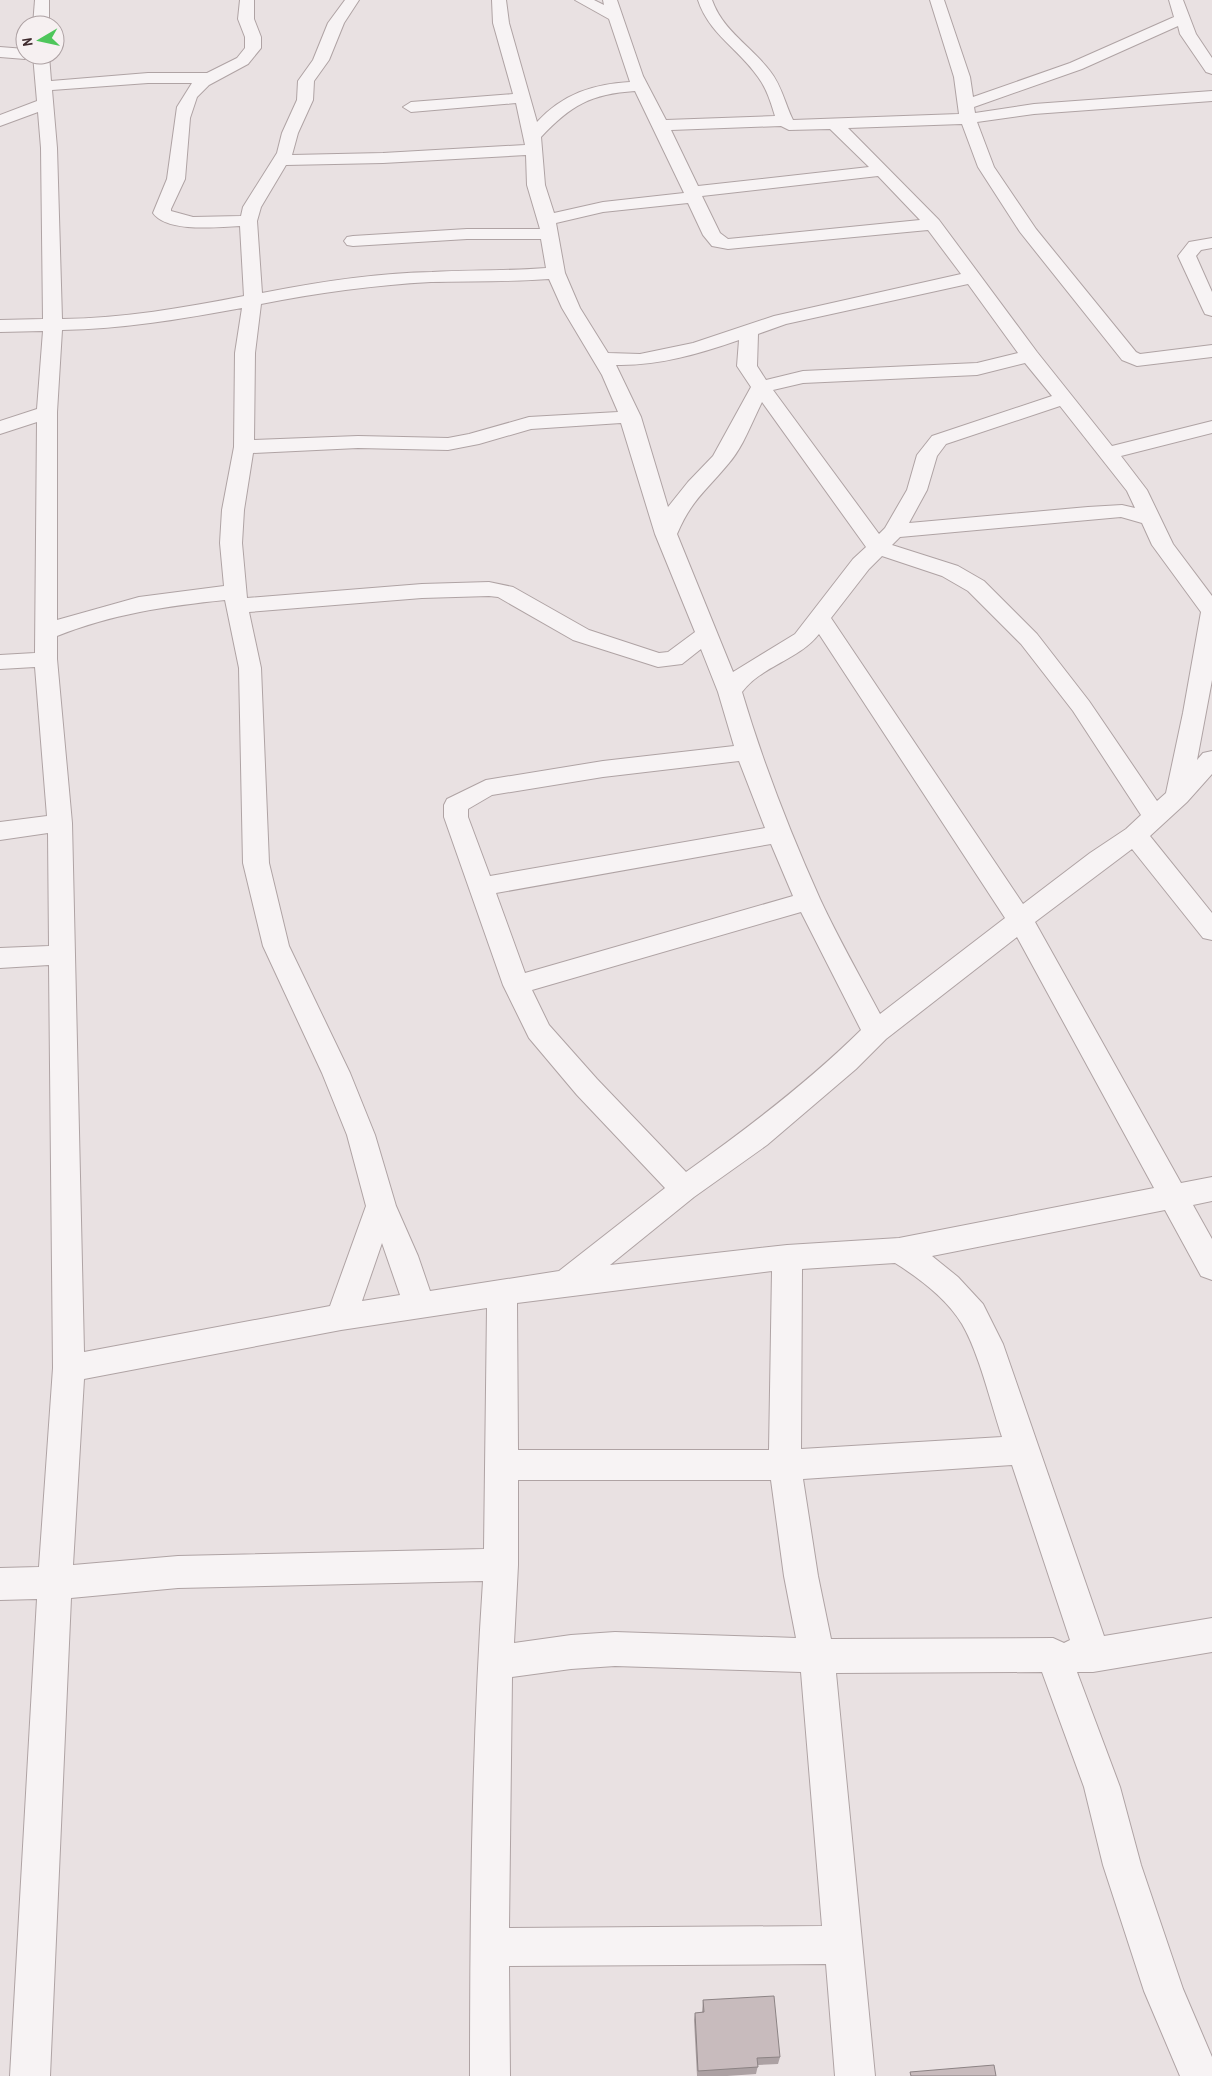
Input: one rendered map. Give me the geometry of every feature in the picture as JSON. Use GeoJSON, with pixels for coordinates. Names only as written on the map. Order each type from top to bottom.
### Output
{"type":"FeatureCollection","features":[{"type":"Feature","properties":{"kind":"street"},"geometry":{"type":"LineString","coordinates":[[41,15],[42,0]]}},
{"type":"Feature","properties":{"kind":"street"},"geometry":{"type":"LineString","coordinates":[[247,0],[246,20],[254,44],[252,51],[243,60],[208,78],[195,89],[186,103],[176,179],[162,206],[162,213],[171,219],[186,222],[248,221]]}},
{"type":"Feature","properties":{"kind":"street"},"geometry":{"type":"LineString","coordinates":[[352,0],[336,23],[321,60],[306,81],[305,100],[290,133],[281,160],[252,208],[248,221],[253,299],[248,320],[245,353],[244,446],[231,529],[236,599],[250,668],[256,863],[261,886],[276,946],[336,1073],[361,1135],[381,1206],[403,1256],[419,1305]]}},
{"type":"Feature","properties":{"kind":"street"},"geometry":{"type":"LineString","coordinates":[[499,0],[501,23],[521,88],[533,143],[536,185],[548,227],[556,273],[571,308],[622,394],[631,417],[666,534],[730,692],[748,752],[780,834],[808,900],[876,1032]]}},
{"type":"Feature","properties":{"kind":"street"},"geometry":{"type":"LineString","coordinates":[[582,0],[616,17]]}},
{"type":"Feature","properties":{"kind":"street"},"geometry":{"type":"LineString","coordinates":[[610,0],[639,86],[660,125],[712,234],[718,242],[728,244],[875,232],[933,224]]}},
{"type":"Feature","properties":{"kind":"street"},"geometry":{"type":"LineString","coordinates":[[705,0],[712,17],[766,77],[778,99],[784,120],[789,125],[918,119],[967,112],[1212,96]]}},
{"type":"Feature","properties":{"kind":"street"},"geometry":{"type":"LineString","coordinates":[[938,0],[962,77],[967,112],[986,167],[1029,232],[1130,356],[1137,360],[1212,351]]}},
{"type":"Feature","properties":{"kind":"street"},"geometry":{"type":"LineString","coordinates":[[1176,0],[1188,34],[1212,68]]}},
{"type":"Feature","properties":{"kind":"street"},"geometry":{"type":"LineString","coordinates":[[967,112],[1182,19]]}},
{"type":"Feature","properties":{"kind":"street"},"geometry":{"type":"LineString","coordinates":[[0,52],[15,53]]}},
{"type":"Feature","properties":{"kind":"street"},"geometry":{"type":"LineString","coordinates":[[30,2076],[55,1583],[69,1368],[60,823],[46,659],[47,412],[53,326],[45,95],[42,65]]}},
{"type":"Feature","properties":{"kind":"street"},"geometry":{"type":"LineString","coordinates":[[0,121],[45,95],[148,78],[208,78]]}},
{"type":"Feature","properties":{"kind":"street"},"geometry":{"type":"LineString","coordinates":[[281,160],[383,158],[533,143],[566,104],[580,96],[594,90],[639,86]]}},
{"type":"Feature","properties":{"kind":"street"},"geometry":{"type":"LineString","coordinates":[[411,107],[522,98]]}},
{"type":"Feature","properties":{"kind":"street"},"geometry":{"type":"LineString","coordinates":[[660,125],[784,120]]}},
{"type":"Feature","properties":{"kind":"street"},"geometry":{"type":"LineString","coordinates":[[835,124],[910,198],[933,224],[1030,356],[1137,490],[1163,545],[1212,612],[1196,714],[1178,796]]}},
{"type":"Feature","properties":{"kind":"street"},"geometry":{"type":"LineString","coordinates":[[353,241],[548,227],[603,207],[881,171]]}},
{"type":"Feature","properties":{"kind":"street"},"geometry":{"type":"LineString","coordinates":[[1212,243],[1195,246],[1188,256],[1189,264],[1212,310]]}},
{"type":"Feature","properties":{"kind":"street"},"geometry":{"type":"LineString","coordinates":[[0,326],[93,324],[193,313],[253,299],[327,286],[383,281],[556,273]]}},
{"type":"Feature","properties":{"kind":"street"},"geometry":{"type":"LineString","coordinates":[[602,360],[640,360],[698,348],[749,333],[781,320],[973,277]]}},
{"type":"Feature","properties":{"kind":"street"},"geometry":{"type":"LineString","coordinates":[[749,333],[747,366],[810,450],[877,547],[950,571],[976,586],[1029,639],[1041,654],[1081,706],[1155,817]]}},
{"type":"Feature","properties":{"kind":"street"},"geometry":{"type":"LineString","coordinates":[[666,534],[676,511],[695,486],[722,459],[761,387],[803,377],[977,369],[1030,356]]}},
{"type":"Feature","properties":{"kind":"street"},"geometry":{"type":"LineString","coordinates":[[730,692],[742,676],[803,639],[861,564],[894,530],[917,490],[928,455],[939,440],[1065,398]]}},
{"type":"Feature","properties":{"kind":"street"},"geometry":{"type":"LineString","coordinates":[[0,428],[47,412]]}},
{"type":"Feature","properties":{"kind":"street"},"geometry":{"type":"LineString","coordinates":[[244,446],[358,442],[448,444],[472,440],[530,423],[631,417]]}},
{"type":"Feature","properties":{"kind":"street"},"geometry":{"type":"LineString","coordinates":[[1108,453],[1212,428]]}},
{"type":"Feature","properties":{"kind":"street"},"geometry":{"type":"LineString","coordinates":[[894,530],[1122,511],[1150,518]]}},
{"type":"Feature","properties":{"kind":"street"},"geometry":{"type":"LineString","coordinates":[[46,632],[105,610],[150,601],[489,589],[505,592],[581,635],[658,660],[674,658],[707,634]]}},
{"type":"Feature","properties":{"kind":"street"},"geometry":{"type":"LineString","coordinates":[[820,619],[1021,921],[1212,1267]]}},
{"type":"Feature","properties":{"kind":"street"},"geometry":{"type":"LineString","coordinates":[[0,662],[46,659]]}},
{"type":"Feature","properties":{"kind":"street"},"geometry":{"type":"LineString","coordinates":[[684,1189],[539,1031],[516,985],[456,817],[456,805],[468,796],[496,786],[603,769],[748,752]]}},
{"type":"Feature","properties":{"kind":"street"},"geometry":{"type":"LineString","coordinates":[[566,1283],[684,1189],[757,1137],[826,1081],[876,1032],[975,954],[1021,921],[1099,859],[1135,835],[1178,796],[1212,759]]}},
{"type":"Feature","properties":{"kind":"street"},"geometry":{"type":"LineString","coordinates":[[0,831],[60,823]]}},
{"type":"Feature","properties":{"kind":"street"},"geometry":{"type":"LineString","coordinates":[[482,886],[780,834]]}},
{"type":"Feature","properties":{"kind":"street"},"geometry":{"type":"LineString","coordinates":[[1135,835],[1212,931]]}},
{"type":"Feature","properties":{"kind":"street"},"geometry":{"type":"LineString","coordinates":[[516,985],[808,900]]}},
{"type":"Feature","properties":{"kind":"street"},"geometry":{"type":"LineString","coordinates":[[0,958],[61,955]]}},
{"type":"Feature","properties":{"kind":"street"},"geometry":{"type":"LineString","coordinates":[[69,1368],[341,1317],[566,1283],[786,1257],[898,1250],[1212,1189]]}},
{"type":"Feature","properties":{"kind":"street"},"geometry":{"type":"LineString","coordinates":[[341,1317],[381,1206]]}},
{"type":"Feature","properties":{"kind":"street"},"geometry":{"type":"LineString","coordinates":[[898,1250],[931,1271],[973,1314],[987,1344],[1093,1655]]}},
{"type":"Feature","properties":{"kind":"street"},"geometry":{"type":"LineString","coordinates":[[786,1257],[785,1465],[801,1576],[817,1656],[855,2076]]}},
{"type":"Feature","properties":{"kind":"street"},"geometry":{"type":"LineString","coordinates":[[490,2076],[489,1947],[495,1663],[501,1565],[502,1293]]}},
{"type":"Feature","properties":{"kind":"street"},"geometry":{"type":"LineString","coordinates":[[502,1465],[785,1465],[1022,1450]]}},
{"type":"Feature","properties":{"kind":"street"},"geometry":{"type":"LineString","coordinates":[[0,1584],[55,1583],[178,1572],[229,1572],[377,1566],[501,1565]]}},
{"type":"Feature","properties":{"kind":"street"},"geometry":{"type":"LineString","coordinates":[[495,1663],[571,1652],[616,1649],[817,1656],[1093,1655],[1212,1635]]}},
{"type":"Feature","properties":{"kind":"street"},"geometry":{"type":"LineString","coordinates":[[1053,1655],[1102,1787],[1122,1865],[1164,1991],[1200,2076]]}},
{"type":"Feature","properties":{"kind":"street"},"geometry":{"type":"LineString","coordinates":[[489,1947],[842,1945]]}},
{"type":"Feature","properties":{"kind":"building"},"geometry":{"type":"Polygon","coordinates":[[[774,1996],[780,2057],[757,2058],[758,2067],[698,2071],[695,2013],[704,2012],[703,2000],[774,1996]]]}},
{"type":"Feature","properties":{"kind":"building"},"geometry":{"type":"Polygon","coordinates":[[[994,2065],[996,2076],[911,2076],[910,2072],[994,2065]]]}}]}
